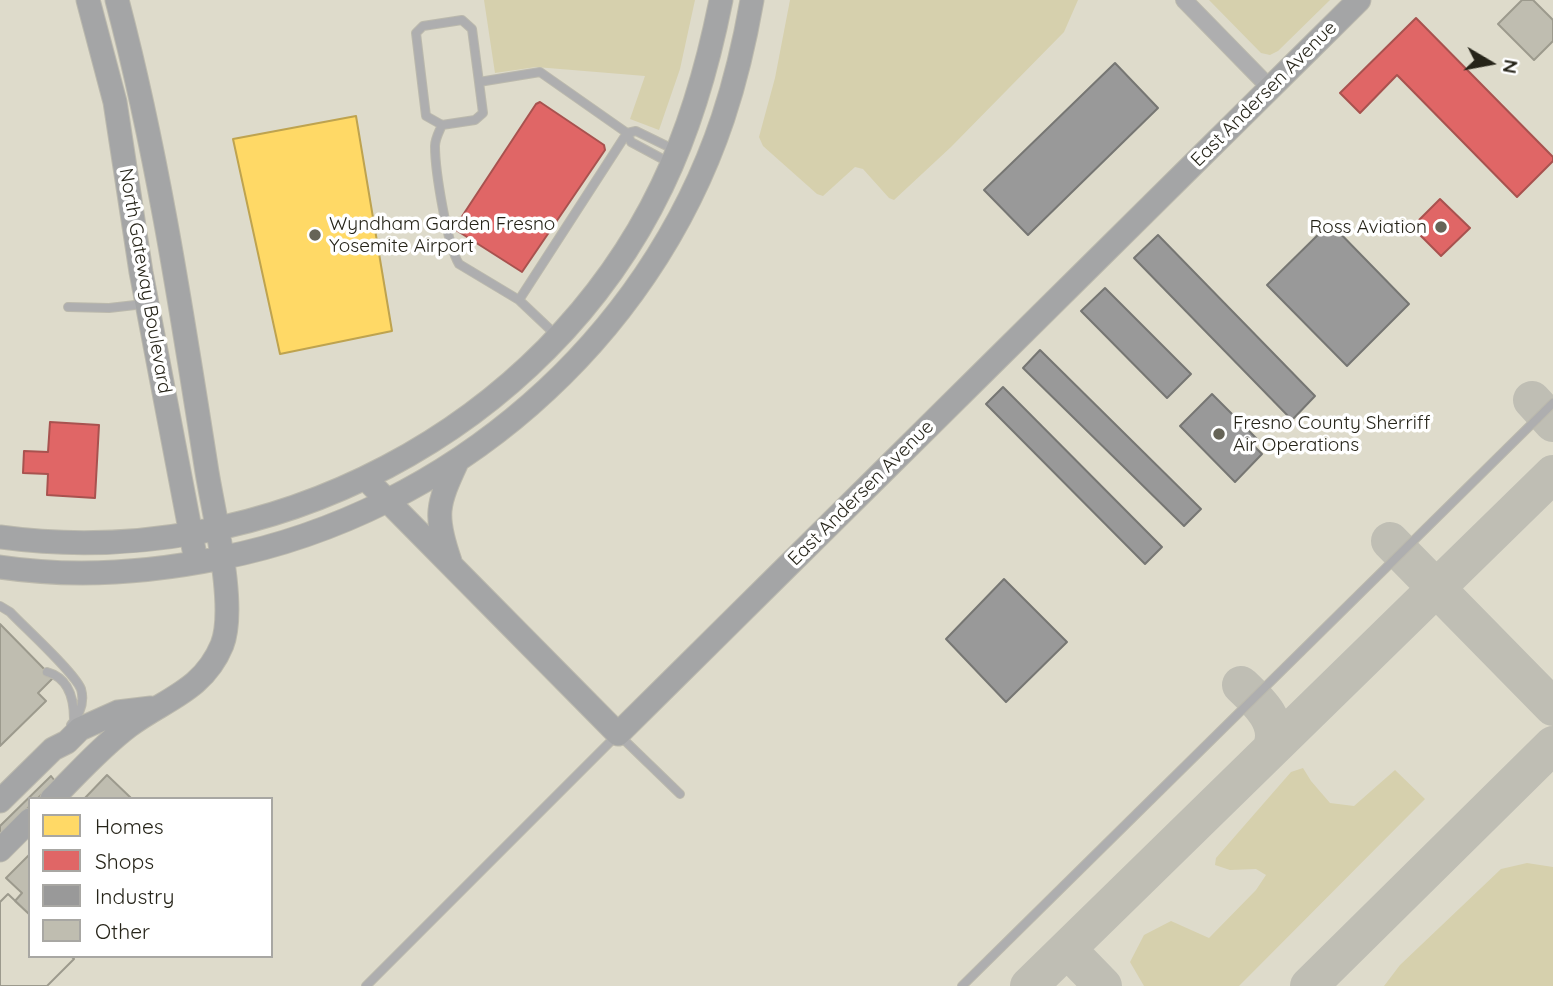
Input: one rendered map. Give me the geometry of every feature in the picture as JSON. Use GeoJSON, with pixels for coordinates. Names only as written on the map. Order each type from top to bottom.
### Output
{"type":"FeatureCollection","features":[{"type":"Feature","properties":{"kind":"main road","name":"North Gateway Boulevard"},"geometry":{"type":"LineString","coordinates":[[88,0],[117,111],[147,303],[196,563]]}},
{"type":"Feature","properties":{"kind":"main road","name":"North Gateway Boulevard"},"geometry":{"type":"LineString","coordinates":[[54,797],[130,725],[188,690],[210,669],[223,643],[228,612],[167,220],[144,105],[117,0]]}},
{"type":"Feature","properties":{"kind":"main road"},"geometry":{"type":"LineString","coordinates":[[0,537],[99,543],[157,540],[217,529],[284,512],[366,479],[415,453],[461,422],[513,381],[558,337],[621,256],[649,210],[675,158],[705,72],[721,0]]}},
{"type":"Feature","properties":{"kind":"main road"},"geometry":{"type":"LineString","coordinates":[[0,567],[49,572],[107,573],[141,571],[221,558],[295,540],[343,522],[388,501],[457,462],[540,398],[584,353],[625,303],[671,233],[705,165],[723,119],[737,73],[752,0]]}},
{"type":"Feature","properties":{"kind":"main road","name":"East Andersen Avenue"},"geometry":{"type":"LineString","coordinates":[[618,734],[1359,0]]}},
{"type":"Feature","properties":{"kind":"main road"},"geometry":{"type":"LineString","coordinates":[[117,111],[144,105]]}},
{"type":"Feature","properties":{"kind":"main road"},"geometry":{"type":"LineString","coordinates":[[625,303],[680,194],[684,179],[683,162],[675,158]]}},
{"type":"Feature","properties":{"kind":"main road"},"geometry":{"type":"LineString","coordinates":[[453,567],[440,533],[439,519],[442,495],[457,462]]}},
{"type":"Feature","properties":{"kind":"main road"},"geometry":{"type":"LineString","coordinates":[[366,479],[618,734]]}},
{"type":"Feature","properties":{"kind":"main road"},"geometry":{"type":"LineString","coordinates":[[0,801],[53,749],[92,723],[118,712],[161,707]]}},
{"type":"Feature","properties":{"kind":"main road"},"geometry":{"type":"LineString","coordinates":[[0,850],[28,822]]}},
{"type":"Feature","properties":{"kind":"street"},"geometry":{"type":"LineString","coordinates":[[1184,0],[1270,88]]}},
{"type":"Feature","properties":{"kind":"lane"},"geometry":{"type":"LineString","coordinates":[[462,20],[472,29],[479,82],[483,113],[475,121],[442,125],[426,116],[416,33],[423,26],[462,20]]}},
{"type":"Feature","properties":{"kind":"lane"},"geometry":{"type":"LineString","coordinates":[[479,82],[540,72],[627,133],[631,142],[675,158]]}},
{"type":"Feature","properties":{"kind":"lane"},"geometry":{"type":"LineString","coordinates":[[442,125],[435,144],[453,255],[459,264],[519,300],[558,337]]}},
{"type":"Feature","properties":{"kind":"lane"},"geometry":{"type":"LineString","coordinates":[[519,300],[627,133],[636,131],[675,158]]}},
{"type":"Feature","properties":{"kind":"lane"},"geometry":{"type":"LineString","coordinates":[[68,307],[109,308],[147,303]]}},
{"type":"Feature","properties":{"kind":"lane"},"geometry":{"type":"LineString","coordinates":[[962,986],[1553,403]]}},
{"type":"Feature","properties":{"kind":"lane"},"geometry":{"type":"LineString","coordinates":[[0,606],[10,612],[78,683],[83,702],[74,722],[62,734],[53,749]]}},
{"type":"Feature","properties":{"kind":"lane"},"geometry":{"type":"LineString","coordinates":[[47,672],[57,676],[72,693],[74,722]]}},
{"type":"Feature","properties":{"kind":"lane"},"geometry":{"type":"LineString","coordinates":[[366,986],[618,734],[680,794]]}},
{"type":"Feature","properties":{"kind":"shaded area"},"geometry":{"type":"Polygon","coordinates":[[[484,0],[695,0],[680,69],[659,130],[630,119],[645,76],[536,67],[495,73],[484,0]]]}},
{"type":"Feature","properties":{"kind":"shaded area"},"geometry":{"type":"Polygon","coordinates":[[[790,0],[1078,0],[1064,32],[951,147],[894,200],[889,198],[863,169],[855,167],[823,196],[817,194],[763,146],[759,137],[775,78],[790,0]]]}},
{"type":"Feature","properties":{"kind":"shaded area"},"geometry":{"type":"Polygon","coordinates":[[[1209,0],[1330,0],[1278,51],[1270,55],[1261,53],[1209,0]]]}},
{"type":"Feature","properties":{"kind":"shaded area"},"geometry":{"type":"Polygon","coordinates":[[[1303,768],[1330,803],[1354,806],[1395,770],[1425,799],[1239,986],[1144,986],[1130,962],[1144,935],[1171,921],[1209,938],[1256,890],[1266,875],[1256,869],[1230,870],[1215,865],[1216,858],[1291,772],[1303,768]]]}},
{"type":"Feature","properties":{"kind":"shaded area"},"geometry":{"type":"Polygon","coordinates":[[[1527,863],[1553,867],[1553,986],[1384,986],[1400,965],[1501,869],[1527,863]]]}},
{"type":"Feature","properties":{"kind":"building: Homes","name":"Wyndham Garden Fresno Yosemite Airport"},"geometry":{"type":"Polygon","coordinates":[[[356,116],[392,331],[280,354],[233,139],[356,116]]]}},
{"type":"Feature","properties":{"kind":"building: Shops"},"geometry":{"type":"Polygon","coordinates":[[[1416,18],[1553,157],[1553,161],[1517,197],[1397,75],[1360,113],[1340,93],[1416,18]]]}},
{"type":"Feature","properties":{"kind":"building: Shops"},"geometry":{"type":"Polygon","coordinates":[[[540,102],[604,145],[605,150],[522,272],[455,227],[536,104],[540,102]]]}},
{"type":"Feature","properties":{"kind":"building: Shops","name":"Ross Aviation"},"geometry":{"type":"Polygon","coordinates":[[[1440,199],[1470,228],[1441,256],[1412,227],[1440,199]]]}},
{"type":"Feature","properties":{"kind":"building: Shops"},"geometry":{"type":"Polygon","coordinates":[[[50,422],[99,425],[95,498],[47,495],[48,474],[23,473],[24,451],[48,452],[50,422]]]}},
{"type":"Feature","properties":{"kind":"building: Industry"},"geometry":{"type":"Polygon","coordinates":[[[1115,63],[1158,108],[1028,235],[984,190],[1115,63]]]}},
{"type":"Feature","properties":{"kind":"building: Industry"},"geometry":{"type":"Polygon","coordinates":[[[1330,223],[1409,304],[1347,366],[1267,285],[1330,223]]]}},
{"type":"Feature","properties":{"kind":"building: Industry"},"geometry":{"type":"Polygon","coordinates":[[[1158,235],[1315,396],[1292,420],[1134,258],[1158,235]]]}},
{"type":"Feature","properties":{"kind":"building: Industry"},"geometry":{"type":"Polygon","coordinates":[[[1105,288],[1191,374],[1167,398],[1081,311],[1105,288]]]}},
{"type":"Feature","properties":{"kind":"building: Industry"},"geometry":{"type":"Polygon","coordinates":[[[1040,350],[1201,509],[1184,526],[1023,368],[1040,350]]]}},
{"type":"Feature","properties":{"kind":"building: Industry"},"geometry":{"type":"Polygon","coordinates":[[[1003,387],[1162,547],[1145,564],[986,404],[1003,387]]]}},
{"type":"Feature","properties":{"kind":"building: Industry","name":"Fresno County Sherriff Air Operations"},"geometry":{"type":"Polygon","coordinates":[[[1212,394],[1259,441],[1254,446],[1262,454],[1235,482],[1180,426],[1212,394]]]}},
{"type":"Feature","properties":{"kind":"building: Industry"},"geometry":{"type":"Polygon","coordinates":[[[1004,579],[1067,642],[1006,702],[946,639],[1004,579]]]}},
{"type":"Feature","properties":{"kind":"building: Other"},"geometry":{"type":"Polygon","coordinates":[[[1522,0],[1533,0],[1553,20],[1553,41],[1534,60],[1498,24],[1522,0]]]}},
{"type":"Feature","properties":{"kind":"building: Other"},"geometry":{"type":"Polygon","coordinates":[[[0,624],[53,678],[38,693],[46,701],[0,746],[0,624]]]}},
{"type":"Feature","properties":{"kind":"building: Other"},"geometry":{"type":"Polygon","coordinates":[[[107,775],[130,797],[86,797],[107,775]]]}},
{"type":"Feature","properties":{"kind":"building: Other"},"geometry":{"type":"Polygon","coordinates":[[[51,776],[55,781],[39,797],[30,797],[51,776]]]}},
{"type":"Feature","properties":{"kind":"building: Other"},"geometry":{"type":"Polygon","coordinates":[[[28,799],[28,808],[0,835],[0,826],[28,799]]]}},
{"type":"Feature","properties":{"kind":"building: Other"},"geometry":{"type":"Polygon","coordinates":[[[28,856],[28,913],[15,901],[22,893],[6,878],[28,856]]]}},
{"type":"Feature","properties":{"kind":"building: Other"},"geometry":{"type":"Polygon","coordinates":[[[8,894],[28,913],[28,958],[74,959],[47,986],[0,986],[0,902],[8,894]]]}},
{"type":"Feature","properties":{"kind":"building: Other"},"geometry":{"type":"Polygon","coordinates":[[[8,894],[28,913],[28,958],[74,959],[47,986],[0,986],[0,902],[8,894]]]}},
{"type":"Feature","properties":{"kind":"taxiway"},"geometry":{"type":"LineString","coordinates":[[1532,400],[1553,423]]}},
{"type":"Feature","properties":{"kind":"taxiway"},"geometry":{"type":"LineString","coordinates":[[1029,986],[1553,474]]}},
{"type":"Feature","properties":{"kind":"taxiway"},"geometry":{"type":"LineString","coordinates":[[1390,541],[1553,707]]}},
{"type":"Feature","properties":{"kind":"taxiway"},"geometry":{"type":"LineString","coordinates":[[1241,685],[1261,706],[1271,722],[1274,731],[1271,749]]}},
{"type":"Feature","properties":{"kind":"taxiway"},"geometry":{"type":"LineString","coordinates":[[1309,986],[1553,745]]}},
{"type":"Feature","properties":{"kind":"taxiway"},"geometry":{"type":"LineString","coordinates":[[1067,949],[1103,986]]}},
{"type":"Feature","properties":{"kind":"place","name":"Ross Aviation"},"geometry":{"type":"Point","coordinates":[1441,227]}},
{"type":"Feature","properties":{"kind":"place","name":"Wyndham Garden Fresno Yosemite Airport"},"geometry":{"type":"Point","coordinates":[315,235]}},
{"type":"Feature","properties":{"kind":"place","name":"Fresno County Sherriff Air Operations"},"geometry":{"type":"Point","coordinates":[1219,434]}}]}
